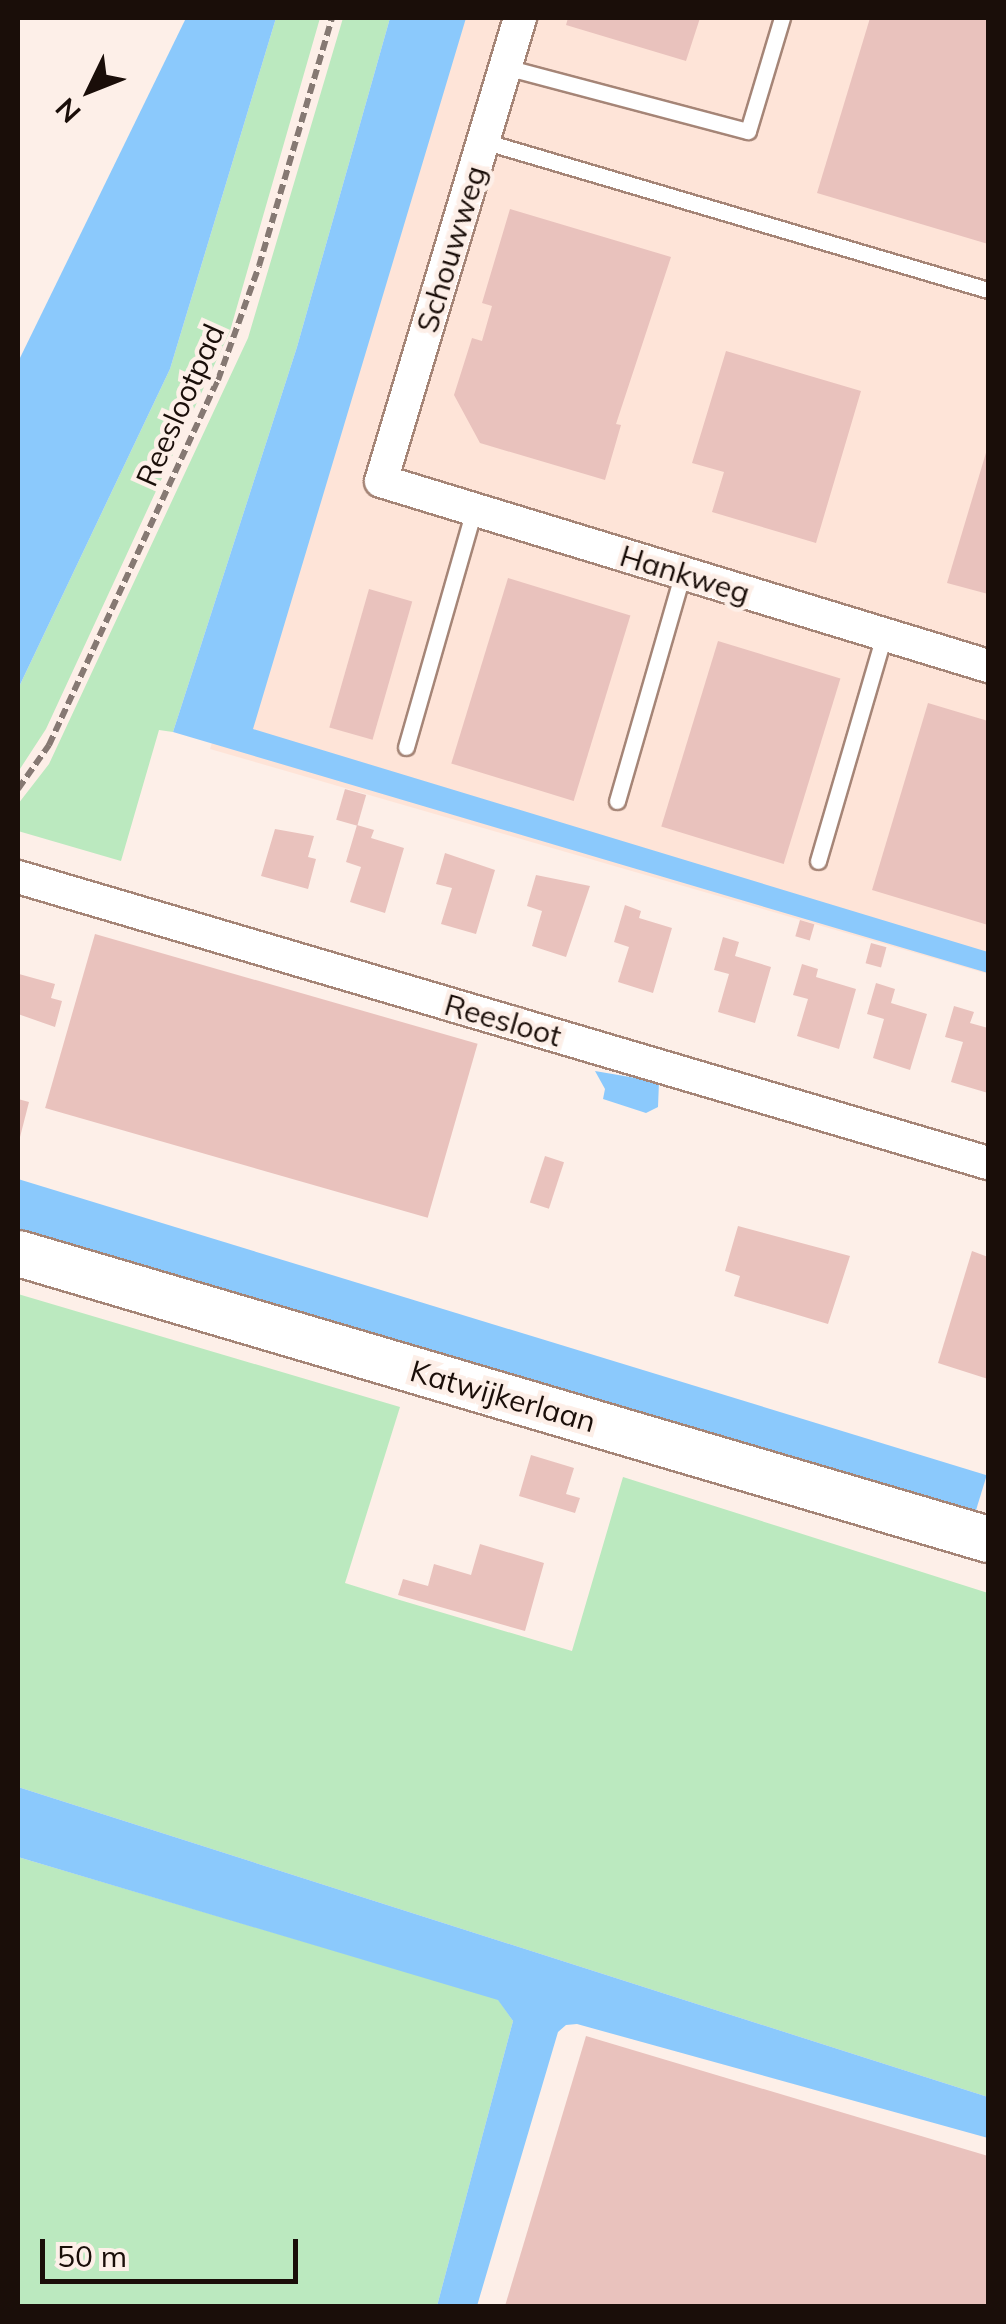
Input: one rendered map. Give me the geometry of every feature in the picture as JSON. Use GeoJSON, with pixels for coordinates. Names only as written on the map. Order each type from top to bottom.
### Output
{"type":"FeatureCollection","features":[{"type":"Feature","properties":{"kind":"street","name":"Schouwweg"},"geometry":{"type":"LineString","coordinates":[[381,481],[520,18]]}},
{"type":"Feature","properties":{"kind":"street","name":"Hankweg"},"geometry":{"type":"LineString","coordinates":[[381,481],[988,666]]}},
{"type":"Feature","properties":{"kind":"street","name":"Reesloot"},"geometry":{"type":"LineString","coordinates":[[18,877],[988,1163]]}},
{"type":"Feature","properties":{"kind":"street","name":"Katwijkerlaan"},"geometry":{"type":"LineString","coordinates":[[18,1253],[988,1538]]}},
{"type":"Feature","properties":{"kind":"lane"},"geometry":{"type":"LineString","coordinates":[[505,67],[748,131],[782,18]]}},
{"type":"Feature","properties":{"kind":"lane"},"geometry":{"type":"LineString","coordinates":[[483,141],[988,290]]}},
{"type":"Feature","properties":{"kind":"lane"},"geometry":{"type":"LineString","coordinates":[[406,747],[474,510]]}},
{"type":"Feature","properties":{"kind":"lane"},"geometry":{"type":"LineString","coordinates":[[617,801],[683,574]]}},
{"type":"Feature","properties":{"kind":"lane"},"geometry":{"type":"LineString","coordinates":[[818,861],[884,634]]}},
{"type":"Feature","properties":{"kind":"path","name":"Reeslootpad"},"geometry":{"type":"LineString","coordinates":[[18,789],[49,744],[218,380],[258,266],[332,18]]}},
{"type":"Feature","properties":{"kind":"shaded area"},"geometry":{"type":"Polygon","coordinates":[[[439,18],[988,18],[988,974],[210,749],[439,18]]]}},
{"type":"Feature","properties":{"kind":"green space"},"geometry":{"type":"Polygon","coordinates":[[[276,18],[320,18],[230,331],[46,729],[18,772],[18,689],[170,369],[276,18]]]}},
{"type":"Feature","properties":{"kind":"green space"},"geometry":{"type":"Polygon","coordinates":[[[343,18],[390,18],[297,347],[173,732],[159,730],[121,861],[18,831],[18,804],[49,764],[248,338],[343,18]]]}},
{"type":"Feature","properties":{"kind":"green space"},"geometry":{"type":"Polygon","coordinates":[[[18,1294],[400,1407],[345,1583],[393,1598],[572,1651],[623,1477],[988,1593],[988,2097],[18,1787],[18,1294]]]}},
{"type":"Feature","properties":{"kind":"green space"},"geometry":{"type":"Polygon","coordinates":[[[18,1857],[498,1999],[513,2021],[437,2306],[18,2306],[18,1857]]]}},
{"type":"Feature","properties":{"kind":"water"},"geometry":{"type":"Polygon","coordinates":[[[186,18],[276,18],[170,369],[18,689],[18,362],[186,18]]]}},
{"type":"Feature","properties":{"kind":"water"},"geometry":{"type":"Polygon","coordinates":[[[390,18],[466,18],[253,729],[988,952],[988,973],[173,732],[297,347],[390,18]]]}},
{"type":"Feature","properties":{"kind":"water"},"geometry":{"type":"Polygon","coordinates":[[[595,1071],[659,1082],[658,1107],[646,1113],[603,1099],[605,1089],[595,1071]]]}},
{"type":"Feature","properties":{"kind":"water"},"geometry":{"type":"Polygon","coordinates":[[[18,1179],[987,1475],[973,1520],[18,1228],[18,1179]]]}},
{"type":"Feature","properties":{"kind":"water"},"geometry":{"type":"Polygon","coordinates":[[[18,1787],[988,2097],[988,2138],[577,2024],[566,2025],[558,2032],[477,2306],[437,2306],[513,2021],[498,2000],[18,1857],[18,1787]]]}},
{"type":"Feature","properties":{"kind":"building"},"geometry":{"type":"Polygon","coordinates":[[[568,18],[700,18],[686,61],[566,25],[568,18]]]}},
{"type":"Feature","properties":{"kind":"building"},"geometry":{"type":"Polygon","coordinates":[[[870,18],[988,18],[988,244],[817,193],[870,18]]]}},
{"type":"Feature","properties":{"kind":"building"},"geometry":{"type":"Polygon","coordinates":[[[510,209],[671,257],[616,424],[621,425],[605,480],[480,443],[454,395],[472,338],[482,341],[492,306],[482,303],[510,209]]]}},
{"type":"Feature","properties":{"kind":"building"},"geometry":{"type":"Polygon","coordinates":[[[726,351],[861,391],[816,543],[712,512],[724,472],[692,463],[726,351]]]}},
{"type":"Feature","properties":{"kind":"building"},"geometry":{"type":"Polygon","coordinates":[[[988,446],[988,594],[947,583],[988,446]]]}},
{"type":"Feature","properties":{"kind":"building"},"geometry":{"type":"Polygon","coordinates":[[[508,578],[630,615],[574,801],[451,764],[508,578]]]}},
{"type":"Feature","properties":{"kind":"building"},"geometry":{"type":"Polygon","coordinates":[[[369,589],[412,601],[373,740],[329,727],[369,589]]]}},
{"type":"Feature","properties":{"kind":"building"},"geometry":{"type":"Polygon","coordinates":[[[718,641],[840,678],[784,864],[661,827],[718,641]]]}},
{"type":"Feature","properties":{"kind":"building"},"geometry":{"type":"Polygon","coordinates":[[[928,703],[988,721],[988,925],[872,890],[928,703]]]}},
{"type":"Feature","properties":{"kind":"building"},"geometry":{"type":"Polygon","coordinates":[[[345,789],[366,795],[357,826],[336,820],[345,789]]]}},
{"type":"Feature","properties":{"kind":"building"},"geometry":{"type":"Polygon","coordinates":[[[357,825],[374,830],[371,838],[404,848],[385,913],[350,902],[361,867],[346,862],[357,825]]]}},
{"type":"Feature","properties":{"kind":"building"},"geometry":{"type":"Polygon","coordinates":[[[275,829],[314,836],[308,857],[316,859],[308,889],[261,876],[275,829]]]}},
{"type":"Feature","properties":{"kind":"building"},"geometry":{"type":"Polygon","coordinates":[[[445,853],[495,870],[476,934],[441,924],[452,888],[436,884],[445,853]]]}},
{"type":"Feature","properties":{"kind":"building"},"geometry":{"type":"Polygon","coordinates":[[[536,875],[590,886],[566,957],[532,946],[542,911],[527,906],[536,875]]]}},
{"type":"Feature","properties":{"kind":"building"},"geometry":{"type":"Polygon","coordinates":[[[625,905],[641,911],[639,918],[672,928],[653,993],[618,982],[629,947],[614,942],[625,905]]]}},
{"type":"Feature","properties":{"kind":"building"},"geometry":{"type":"Polygon","coordinates":[[[800,920],[814,924],[810,940],[795,936],[800,920]]]}},
{"type":"Feature","properties":{"kind":"building"},"geometry":{"type":"Polygon","coordinates":[[[95,934],[478,1044],[428,1218],[45,1108],[95,934]]]}},
{"type":"Feature","properties":{"kind":"building"},"geometry":{"type":"Polygon","coordinates":[[[723,937],[739,942],[735,956],[771,967],[755,1023],[718,1012],[729,974],[714,970],[723,937]]]}},
{"type":"Feature","properties":{"kind":"building"},"geometry":{"type":"Polygon","coordinates":[[[871,943],[886,947],[881,967],[866,963],[871,943]]]}},
{"type":"Feature","properties":{"kind":"building"},"geometry":{"type":"Polygon","coordinates":[[[802,964],[818,969],[816,977],[856,989],[839,1049],[797,1036],[808,999],[793,995],[802,964]]]}},
{"type":"Feature","properties":{"kind":"building"},"geometry":{"type":"Polygon","coordinates":[[[19,974],[55,984],[51,998],[62,1001],[55,1027],[18,1014],[19,974]]]}},
{"type":"Feature","properties":{"kind":"building"},"geometry":{"type":"Polygon","coordinates":[[[876,983],[895,989],[891,1003],[927,1014],[910,1070],[873,1058],[884,1019],[867,1014],[876,983]]]}},
{"type":"Feature","properties":{"kind":"building"},"geometry":{"type":"Polygon","coordinates":[[[954,1006],[974,1012],[970,1023],[988,1028],[988,1093],[951,1082],[963,1042],[945,1037],[954,1006]]]}},
{"type":"Feature","properties":{"kind":"building"},"geometry":{"type":"Polygon","coordinates":[[[18,1099],[29,1102],[19,1141],[18,1141],[18,1099]]]}},
{"type":"Feature","properties":{"kind":"building"},"geometry":{"type":"Polygon","coordinates":[[[545,1156],[564,1162],[549,1209],[530,1203],[545,1156]]]}},
{"type":"Feature","properties":{"kind":"building"},"geometry":{"type":"Polygon","coordinates":[[[738,1226],[850,1256],[828,1324],[734,1296],[740,1276],[725,1271],[738,1226]]]}},
{"type":"Feature","properties":{"kind":"building"},"geometry":{"type":"Polygon","coordinates":[[[972,1251],[988,1257],[988,1379],[938,1363],[972,1251]]]}},
{"type":"Feature","properties":{"kind":"building"},"geometry":{"type":"Polygon","coordinates":[[[531,1455],[574,1468],[566,1494],[580,1498],[575,1513],[519,1496],[531,1455]]]}},
{"type":"Feature","properties":{"kind":"building"},"geometry":{"type":"Polygon","coordinates":[[[480,1544],[544,1563],[525,1631],[398,1595],[403,1579],[428,1586],[434,1564],[471,1575],[480,1544]]]}},
{"type":"Feature","properties":{"kind":"building"},"geometry":{"type":"Polygon","coordinates":[[[586,2036],[988,2156],[988,2306],[505,2306],[586,2036]]]}}]}
